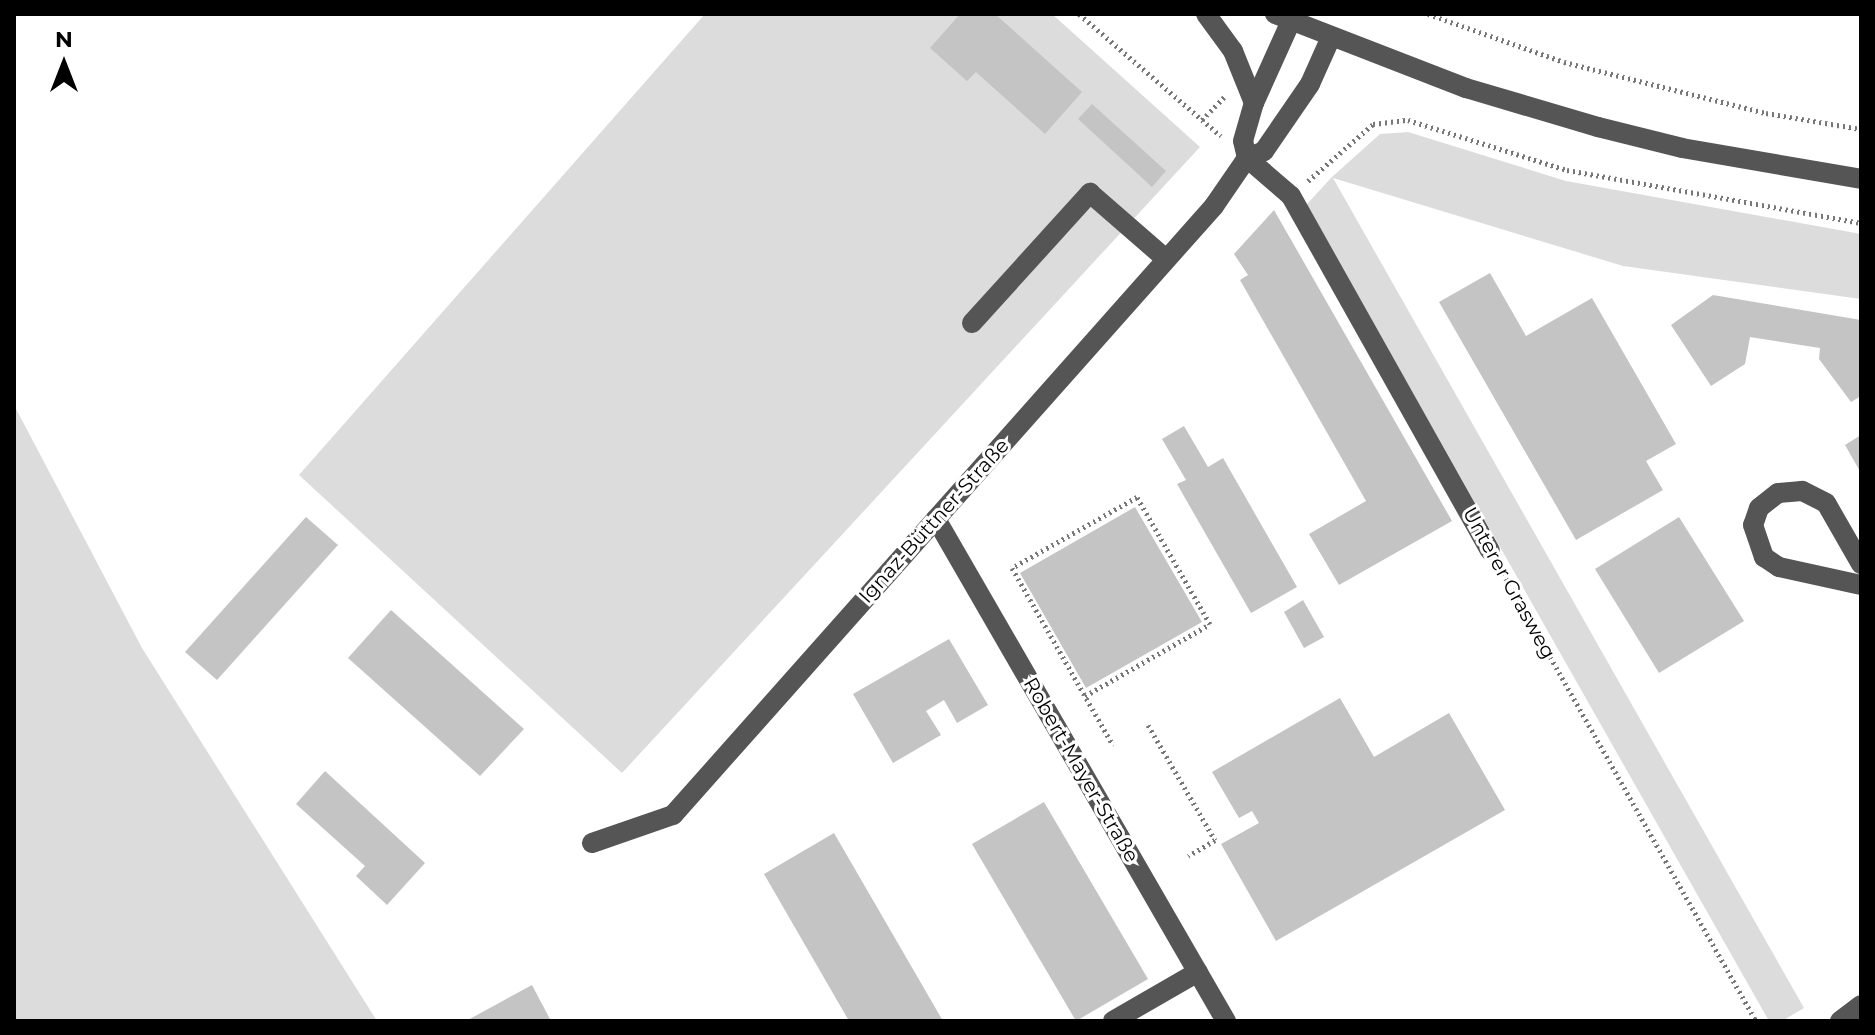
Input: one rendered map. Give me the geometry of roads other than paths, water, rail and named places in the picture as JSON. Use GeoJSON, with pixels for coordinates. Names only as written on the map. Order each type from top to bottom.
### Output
{"type":"FeatureCollection","features":[{"type":"Feature","properties":{"kind":"street"},"geometry":{"type":"LineString","coordinates":[[1206,14],[1233,51],[1254,103]]}},
{"type":"Feature","properties":{"kind":"street"},"geometry":{"type":"LineString","coordinates":[[1247,158],[1243,141],[1283,18],[1466,88],[1598,127],[1682,148],[1861,179]]}},
{"type":"Feature","properties":{"kind":"street","name":"Ignaz-Büttner-Straße"},"geometry":{"type":"LineString","coordinates":[[592,843],[673,815],[1166,259],[1247,158],[1264,151],[1310,84],[1331,37]]}},
{"type":"Feature","properties":{"kind":"street","name":"Unterer Grasweg"},"geometry":{"type":"LineString","coordinates":[[1247,158],[1291,196],[1490,550]]}},
{"type":"Feature","properties":{"kind":"street"},"geometry":{"type":"LineString","coordinates":[[972,323],[1090,193],[1166,259]]}},
{"type":"Feature","properties":{"kind":"street"},"geometry":{"type":"LineString","coordinates":[[1861,564],[1826,503],[1802,491],[1778,493],[1759,508],[1753,525],[1764,557],[1779,567],[1861,585]]}},
{"type":"Feature","properties":{"kind":"street","name":"Robert-Mayer-Straße"},"geometry":{"type":"LineString","coordinates":[[936,519],[1226,1021]]}},
{"type":"Feature","properties":{"kind":"street"},"geometry":{"type":"LineString","coordinates":[[1113,1021],[1198,972]]}},
{"type":"Feature","properties":{"kind":"street"},"geometry":{"type":"LineString","coordinates":[[1840,1021],[1860,1009]]}}]}
